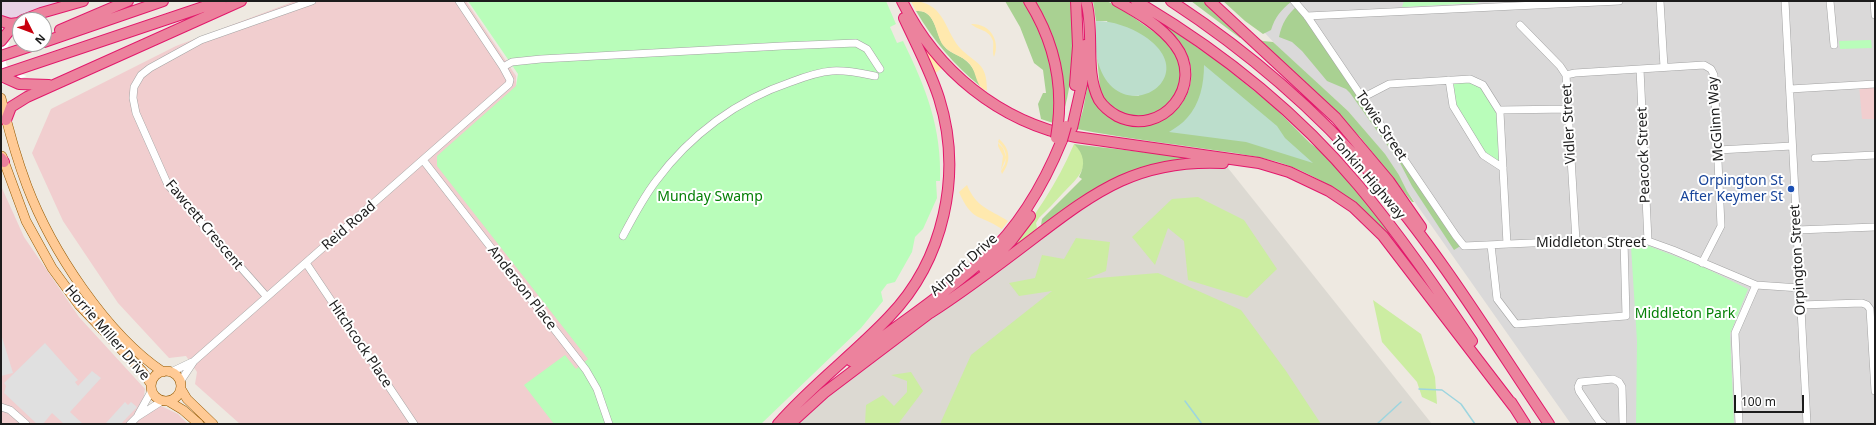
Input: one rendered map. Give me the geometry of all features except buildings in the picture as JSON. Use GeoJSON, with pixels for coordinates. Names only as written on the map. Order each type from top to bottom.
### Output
{"type":"FeatureCollection","features":[{"type":"Feature","properties":{"kind":"highway"},"geometry":{"type":"LineString","coordinates":[[44,12],[83,1]]}},
{"type":"Feature","properties":{"kind":"highway"},"geometry":{"type":"LineString","coordinates":[[52,34],[128,1]]}},
{"type":"Feature","properties":{"kind":"highway"},"geometry":{"type":"LineString","coordinates":[[52,39],[164,1]]}},
{"type":"Feature","properties":{"kind":"highway"},"geometry":{"type":"LineString","coordinates":[[1,75],[221,1]]}},
{"type":"Feature","properties":{"kind":"highway"},"geometry":{"type":"LineString","coordinates":[[6,120],[9,111],[15,104],[53,84],[101,65],[241,1]]}},
{"type":"Feature","properties":{"kind":"highway"},"geometry":{"type":"LineString","coordinates":[[778,424],[809,390],[871,335],[897,309],[925,266],[942,220],[948,191],[950,161],[947,132],[933,81],[897,1]]}},
{"type":"Feature","properties":{"kind":"highway"},"geometry":{"type":"LineString","coordinates":[[902,1],[914,25],[943,63],[975,92],[1006,111],[1036,125],[1065,135],[1259,163],[1289,172],[1329,191],[1353,207],[1373,225],[1514,407]]}},
{"type":"Feature","properties":{"kind":"highway"},"geometry":{"type":"LineString","coordinates":[[1029,1],[1044,29],[1054,57],[1059,88],[1060,110],[1065,126]]}},
{"type":"Feature","properties":{"kind":"highway"},"geometry":{"type":"LineString","coordinates":[[778,424],[830,377],[984,258],[1007,234],[1028,207],[1042,185],[1062,140],[1073,98],[1077,65],[1078,30],[1076,1]]}},
{"type":"Feature","properties":{"kind":"highway","name":"Airport Drive"},"geometry":{"type":"LineString","coordinates":[[790,424],[824,393],[975,277],[1011,241],[1042,196],[1056,171],[1065,126],[1079,101],[1084,71],[1085,42],[1083,1]]}},
{"type":"Feature","properties":{"kind":"highway"},"geometry":{"type":"LineString","coordinates":[[1086,1],[1090,21],[1092,78],[1100,102],[1114,114],[1130,121],[1151,120],[1167,111],[1180,97],[1185,80],[1184,63],[1175,44],[1167,35],[1132,9],[1117,1]]}},
{"type":"Feature","properties":{"kind":"highway","name":"Tonkin Highway"},"geometry":{"type":"LineString","coordinates":[[1136,1],[1183,30],[1261,88],[1300,123],[1358,184],[1396,232],[1490,367],[1525,424]]}},
{"type":"Feature","properties":{"kind":"highway","name":"Tonkin Highway"},"geometry":{"type":"LineString","coordinates":[[1171,1],[1229,41],[1267,72],[1357,158],[1396,204],[1447,272],[1549,424]]}},
{"type":"Feature","properties":{"kind":"highway"},"geometry":{"type":"LineString","coordinates":[[1182,1],[1244,46],[1289,85],[1331,127],[1357,158]]}},
{"type":"Feature","properties":{"kind":"highway"},"geometry":{"type":"LineString","coordinates":[[1210,1],[1307,90],[1362,146],[1428,236],[1447,272]]}},
{"type":"Feature","properties":{"kind":"highway"},"geometry":{"type":"LineString","coordinates":[[1,21],[12,24]]}},
{"type":"Feature","properties":{"kind":"highway"},"geometry":{"type":"LineString","coordinates":[[1,41],[12,31]]}},
{"type":"Feature","properties":{"kind":"highway"},"geometry":{"type":"LineString","coordinates":[[1,56],[12,51]]}},
{"type":"Feature","properties":{"kind":"highway"},"geometry":{"type":"LineString","coordinates":[[1,56],[13,52]]}},
{"type":"Feature","properties":{"kind":"highway"},"geometry":{"type":"LineString","coordinates":[[1,75],[12,81],[32,85],[53,84]]}},
{"type":"Feature","properties":{"kind":"highway"},"geometry":{"type":"LineString","coordinates":[[930,313],[963,292],[1084,200],[1129,177],[1171,166],[1208,162],[1242,164],[1289,172]]}},
{"type":"Feature","properties":{"kind":"main road","name":"Horrie Miller Drive"},"geometry":{"type":"LineString","coordinates":[[1,98],[6,120],[27,187],[64,260],[90,298],[116,329],[146,359],[178,378],[187,399],[214,424]]}},
{"type":"Feature","properties":{"kind":"main road","name":"Horrie Miller Drive"},"geometry":{"type":"LineString","coordinates":[[2,158],[26,221],[52,268],[79,306],[142,371],[155,397],[183,410],[199,424]]}},
{"type":"Feature","properties":{"kind":"main road","name":"Horrie Miller Drive"},"geometry":{"type":"LineString","coordinates":[[151,387],[155,376],[167,372]]}},
{"type":"Feature","properties":{"kind":"main road"},"geometry":{"type":"LineString","coordinates":[[165,401],[176,397],[180,385]]}},
{"type":"Feature","properties":{"kind":"street","name":"Fawcett Crescent"},"geometry":{"type":"LineString","coordinates":[[267,297],[168,185],[136,113],[133,98],[134,87],[141,75],[150,68],[201,40],[312,1]]}},
{"type":"Feature","properties":{"kind":"street"},"geometry":{"type":"LineString","coordinates":[[458,1],[504,67],[512,62],[541,59],[782,46],[856,44],[867,49],[880,69]]}},
{"type":"Feature","properties":{"kind":"street","name":"Towie Street"},"geometry":{"type":"LineString","coordinates":[[1294,1],[1307,16],[1462,245],[1470,246]]}},
{"type":"Feature","properties":{"kind":"street"},"geometry":{"type":"LineString","coordinates":[[1307,16],[1491,4],[1619,1]]}},
{"type":"Feature","properties":{"kind":"street"},"geometry":{"type":"LineString","coordinates":[[1660,1],[1664,67]]}},
{"type":"Feature","properties":{"kind":"street","name":"Orpington Street"},"geometry":{"type":"LineString","coordinates":[[1785,1],[1807,424]]}},
{"type":"Feature","properties":{"kind":"street"},"geometry":{"type":"LineString","coordinates":[[1830,1],[1834,45]]}},
{"type":"Feature","properties":{"kind":"street"},"geometry":{"type":"LineString","coordinates":[[1874,1],[1875,15]]}},
{"type":"Feature","properties":{"kind":"street","name":"Vidler Street"},"geometry":{"type":"LineString","coordinates":[[1520,25],[1560,66],[1566,75],[1576,240]]}},
{"type":"Feature","properties":{"kind":"street","name":"McGlinn Way"},"geometry":{"type":"LineString","coordinates":[[1566,75],[1575,73],[1704,65],[1712,68],[1714,75],[1721,226],[1702,263]]}},
{"type":"Feature","properties":{"kind":"street","name":"Reid Road"},"geometry":{"type":"LineString","coordinates":[[180,385],[194,361],[503,90],[509,84],[510,80],[504,67]]}},
{"type":"Feature","properties":{"kind":"street","name":"Peacock Street"},"geometry":{"type":"LineString","coordinates":[[1640,69],[1648,241]]}},
{"type":"Feature","properties":{"kind":"street"},"geometry":{"type":"LineString","coordinates":[[623,236],[642,201],[666,167],[695,138],[727,113],[768,91],[812,75],[831,71],[845,71],[875,76]]}},
{"type":"Feature","properties":{"kind":"street"},"geometry":{"type":"LineString","coordinates":[[1362,98],[1389,84],[1470,79],[1480,82],[1500,110],[1507,244]]}},
{"type":"Feature","properties":{"kind":"street"},"geometry":{"type":"LineString","coordinates":[[1449,80],[1453,106],[1471,137],[1486,158],[1503,168]]}},
{"type":"Feature","properties":{"kind":"street"},"geometry":{"type":"LineString","coordinates":[[1790,89],[1875,84]]}},
{"type":"Feature","properties":{"kind":"street"},"geometry":{"type":"LineString","coordinates":[[1500,110],[1569,108]]}},
{"type":"Feature","properties":{"kind":"street"},"geometry":{"type":"LineString","coordinates":[[1718,150],[1792,146]]}},
{"type":"Feature","properties":{"kind":"street"},"geometry":{"type":"LineString","coordinates":[[1815,158],[1875,155]]}},
{"type":"Feature","properties":{"kind":"street","name":"Anderson Place"},"geometry":{"type":"LineString","coordinates":[[424,160],[586,370],[597,389],[609,424]]}},
{"type":"Feature","properties":{"kind":"street"},"geometry":{"type":"LineString","coordinates":[[1797,230],[1875,227]]}},
{"type":"Feature","properties":{"kind":"street","name":"Middleton Street"},"geometry":{"type":"LineString","coordinates":[[1470,246],[1576,240],[1648,241],[1673,250],[1756,286],[1800,288]]}},
{"type":"Feature","properties":{"kind":"street"},"geometry":{"type":"LineString","coordinates":[[1491,245],[1497,299],[1516,324],[1626,316],[1624,241]]}},
{"type":"Feature","properties":{"kind":"street","name":"Hitchcock Place"},"geometry":{"type":"LineString","coordinates":[[306,263],[414,424]]}},
{"type":"Feature","properties":{"kind":"street"},"geometry":{"type":"LineString","coordinates":[[1739,424],[1735,333],[1756,286]]}},
{"type":"Feature","properties":{"kind":"street"},"geometry":{"type":"LineString","coordinates":[[1800,305],[1862,303],[1867,305],[1870,309],[1875,391]]}},
{"type":"Feature","properties":{"kind":"street","name":"Reid Road"},"geometry":{"type":"LineString","coordinates":[[167,372],[194,361]]}},
{"type":"Feature","properties":{"kind":"street"},"geometry":{"type":"LineString","coordinates":[[1603,424],[1599,421],[1579,391],[1578,387],[1580,382],[1613,379],[1619,382],[1622,387],[1623,424],[1616,424]]}},
{"type":"Feature","properties":{"kind":"street"},"geometry":{"type":"LineString","coordinates":[[137,417],[151,387]]}},
{"type":"Feature","properties":{"kind":"street"},"geometry":{"type":"LineString","coordinates":[[130,424],[137,417],[165,401]]}},
{"type":"Feature","properties":{"kind":"street"},"geometry":{"type":"LineString","coordinates":[[1,407],[10,410],[26,424]]}},
{"type":"Feature","properties":{"kind":"shaded area"},"geometry":{"type":"Polygon","coordinates":[[[1,1],[72,1],[41,12],[12,12],[12,22],[1,26],[1,1]]]}},
{"type":"Feature","properties":{"kind":"shaded area"},"geometry":{"type":"Polygon","coordinates":[[[295,1],[466,1],[516,76],[516,85],[645,282],[592,360],[615,424],[240,424],[195,384],[197,372],[186,356],[169,358],[118,303],[63,221],[32,153],[51,109],[176,46],[295,1]]]}},
{"type":"Feature","properties":{"kind":"shaded area"},"geometry":{"type":"Polygon","coordinates":[[[1235,1],[1875,1],[1875,424],[1571,424],[1407,191],[1399,175],[1384,154],[1348,111],[1278,47],[1235,1]]]}},
{"type":"Feature","properties":{"kind":"shaded area"},"geometry":{"type":"Polygon","coordinates":[[[1875,84],[1875,119],[1862,119],[1859,85],[1875,84]]]}},
{"type":"Feature","properties":{"kind":"shaded area"},"geometry":{"type":"Polygon","coordinates":[[[1224,163],[1432,424],[790,424],[1050,226],[1143,172],[1224,163]]]}},
{"type":"Feature","properties":{"kind":"shaded area"},"geometry":{"type":"Polygon","coordinates":[[[1,186],[24,237],[79,317],[145,389],[143,402],[150,409],[161,406],[178,414],[188,424],[1,424],[1,186]]]}},
{"type":"Feature","properties":{"kind":"shaded area"},"geometry":{"type":"Polygon","coordinates":[[[1,334],[13,373],[1,376],[1,334]]]}},
{"type":"Feature","properties":{"kind":"shaded area"},"geometry":{"type":"Polygon","coordinates":[[[45,343],[78,380],[75,382],[78,386],[92,371],[101,378],[70,412],[83,424],[64,424],[52,413],[43,424],[37,424],[4,393],[6,386],[4,383],[45,343]]]}},
{"type":"Feature","properties":{"kind":"shaded area"},"geometry":{"type":"Polygon","coordinates":[[[125,402],[128,405],[131,402],[137,407],[121,424],[105,424],[125,402]]]}},
{"type":"Feature","properties":{"kind":"green space","name":"Munday Swamp"},"geometry":{"type":"Polygon","coordinates":[[[468,1],[886,1],[896,24],[890,27],[897,43],[903,41],[919,75],[931,109],[938,143],[940,162],[940,181],[936,181],[937,198],[923,229],[915,237],[912,252],[895,282],[887,284],[881,292],[883,301],[861,328],[761,424],[554,424],[524,385],[565,355],[576,369],[588,359],[437,166],[437,156],[516,86],[518,74],[468,1]]]}},
{"type":"Feature","properties":{"kind":"green space"},"geometry":{"type":"Polygon","coordinates":[[[1005,1],[1025,1],[1047,47],[1052,68],[1054,90],[1053,123],[1041,119],[1038,104],[1043,93],[1046,93],[1043,70],[1034,63],[1020,27],[1005,1]]]}},
{"type":"Feature","properties":{"kind":"green space"},"geometry":{"type":"Polygon","coordinates":[[[1033,1],[1071,1],[1073,57],[1070,84],[1064,111],[1033,1]]]}},
{"type":"Feature","properties":{"kind":"green space"},"geometry":{"type":"Polygon","coordinates":[[[1093,1],[1106,1],[1116,5],[1168,42],[1179,59],[1183,76],[1171,105],[1142,118],[1120,114],[1104,100],[1100,89],[1097,57],[1103,73],[1111,84],[1117,89],[1130,95],[1139,96],[1107,21],[1096,21],[1093,1]]]}},
{"type":"Feature","properties":{"kind":"green space"},"geometry":{"type":"Polygon","coordinates":[[[1191,1],[1204,1],[1242,35],[1240,38],[1191,1]]]}},
{"type":"Feature","properties":{"kind":"green space"},"geometry":{"type":"Polygon","coordinates":[[[1223,1],[1292,1],[1279,14],[1274,21],[1271,30],[1263,34],[1245,21],[1223,1]]]}},
{"type":"Feature","properties":{"kind":"green space"},"geometry":{"type":"Polygon","coordinates":[[[1404,1],[1479,1],[1478,3],[1402,7],[1404,1]]]}},
{"type":"Feature","properties":{"kind":"green space"},"geometry":{"type":"Polygon","coordinates":[[[1298,5],[1462,245],[1454,250],[1412,186],[1400,163],[1350,93],[1346,89],[1327,81],[1302,51],[1292,42],[1279,37],[1286,20],[1298,5]]]}},
{"type":"Feature","properties":{"kind":"green space"},"geometry":{"type":"Polygon","coordinates":[[[916,11],[928,14],[935,24],[945,47],[967,61],[975,72],[980,86],[961,70],[945,52],[916,11]]]}},
{"type":"Feature","properties":{"kind":"green space"},"geometry":{"type":"Polygon","coordinates":[[[1152,16],[1220,63],[1274,107],[1347,178],[1392,234],[1389,236],[1352,201],[1324,183],[1278,162],[1246,155],[1077,129],[1083,110],[1088,83],[1111,116],[1116,121],[1124,124],[1134,126],[1160,122],[1171,115],[1180,106],[1187,95],[1191,83],[1191,70],[1188,57],[1177,40],[1152,16]]]}},
{"type":"Feature","properties":{"kind":"green space"},"geometry":{"type":"Polygon","coordinates":[[[1096,21],[1121,25],[1144,36],[1161,52],[1166,68],[1162,82],[1151,92],[1136,96],[1121,93],[1107,81],[1097,58],[1096,21]]]}},
{"type":"Feature","properties":{"kind":"green space"},"geometry":{"type":"Polygon","coordinates":[[[1253,37],[1263,41],[1273,42],[1348,111],[1385,154],[1414,202],[1412,202],[1360,137],[1253,37]]]}},
{"type":"Feature","properties":{"kind":"green space"},"geometry":{"type":"Polygon","coordinates":[[[1871,40],[1872,48],[1840,49],[1839,41],[1871,40]]]}},
{"type":"Feature","properties":{"kind":"green space"},"geometry":{"type":"Polygon","coordinates":[[[1204,65],[1277,126],[1285,138],[1313,163],[1246,142],[1169,132],[1185,120],[1195,106],[1202,86],[1204,65]]]}},
{"type":"Feature","properties":{"kind":"green space"},"geometry":{"type":"Polygon","coordinates":[[[1474,79],[1500,110],[1503,168],[1487,158],[1453,106],[1449,80],[1474,79]]]}},
{"type":"Feature","properties":{"kind":"green space"},"geometry":{"type":"Polygon","coordinates":[[[1074,144],[1080,151],[1084,164],[1079,176],[1039,218],[1036,223],[1037,228],[1009,255],[1006,252],[1044,200],[1060,173],[1074,144]]]}},
{"type":"Feature","properties":{"kind":"green space"},"geometry":{"type":"Polygon","coordinates":[[[1074,144],[1186,157],[1185,161],[1150,167],[1052,221],[1041,225],[1042,219],[1082,179],[1079,177],[1083,168],[1083,159],[1082,155],[1074,144]]]}},
{"type":"Feature","properties":{"kind":"green space"},"geometry":{"type":"Polygon","coordinates":[[[1198,197],[1244,220],[1277,269],[1247,298],[1188,280],[1184,241],[1168,228],[1155,265],[1132,237],[1172,199],[1198,197]]]}},
{"type":"Feature","properties":{"kind":"green space"},"geometry":{"type":"Polygon","coordinates":[[[1076,238],[1110,242],[1106,271],[1086,279],[1158,273],[1241,310],[1286,371],[1321,424],[940,424],[971,355],[1052,291],[1019,296],[1009,283],[1035,278],[1042,255],[1064,259],[1076,238]]]}},
{"type":"Feature","properties":{"kind":"green space","name":"Middleton Park"},"geometry":{"type":"Polygon","coordinates":[[[1646,245],[1701,266],[1748,289],[1730,334],[1734,424],[1636,424],[1637,341],[1631,247],[1646,245]]]}},
{"type":"Feature","properties":{"kind":"green space"},"geometry":{"type":"Polygon","coordinates":[[[1373,300],[1421,334],[1435,377],[1437,404],[1422,397],[1417,382],[1382,342],[1373,300]]]}},
{"type":"Feature","properties":{"kind":"green space"},"geometry":{"type":"Polygon","coordinates":[[[911,372],[923,391],[898,424],[865,424],[866,405],[883,395],[894,406],[907,392],[907,381],[891,375],[911,372]]]}},
{"type":"Feature","properties":{"kind":"sand"},"geometry":{"type":"Polygon","coordinates":[[[911,1],[922,2],[937,11],[959,47],[983,69],[987,91],[980,86],[969,63],[943,45],[934,23],[928,14],[923,11],[916,11],[911,1]]]}},
{"type":"Feature","properties":{"kind":"sand"},"geometry":{"type":"Polygon","coordinates":[[[971,24],[983,26],[992,34],[996,45],[994,57],[993,41],[989,34],[971,24]]]}},
{"type":"Feature","properties":{"kind":"sand"},"geometry":{"type":"Polygon","coordinates":[[[920,40],[942,68],[933,75],[920,40]]]}},
{"type":"Feature","properties":{"kind":"sand"},"geometry":{"type":"Polygon","coordinates":[[[999,139],[1008,151],[1007,165],[1002,174],[1001,171],[1005,164],[1006,158],[1001,170],[1003,156],[998,143],[1003,148],[1006,157],[1006,155],[1004,149],[998,142],[999,139]]]}},
{"type":"Feature","properties":{"kind":"sand"},"geometry":{"type":"Polygon","coordinates":[[[967,185],[979,203],[1008,221],[1002,229],[972,213],[968,208],[959,192],[967,185]]]}},
{"type":"Feature","properties":{"kind":"pier"},"geometry":{"type":"Polygon","coordinates":[[[10,42],[5,52],[6,64],[12,72],[27,76],[1,85],[1,45],[10,42]]]}},
{"type":"Feature","properties":{"kind":"waterway"},"geometry":{"type":"LineString","coordinates":[[1419,389],[1442,390],[1461,404],[1475,424]]}},
{"type":"Feature","properties":{"kind":"waterway"},"geometry":{"type":"LineString","coordinates":[[1185,401],[1202,424]]}},
{"type":"Feature","properties":{"kind":"waterway"},"geometry":{"type":"LineString","coordinates":[[1377,424],[1401,402]]}},
{"type":"Feature","properties":{"kind":"place","name":"Orpington St After Keymer St"},"geometry":{"type":"Point","coordinates":[1791,189]}}]}
